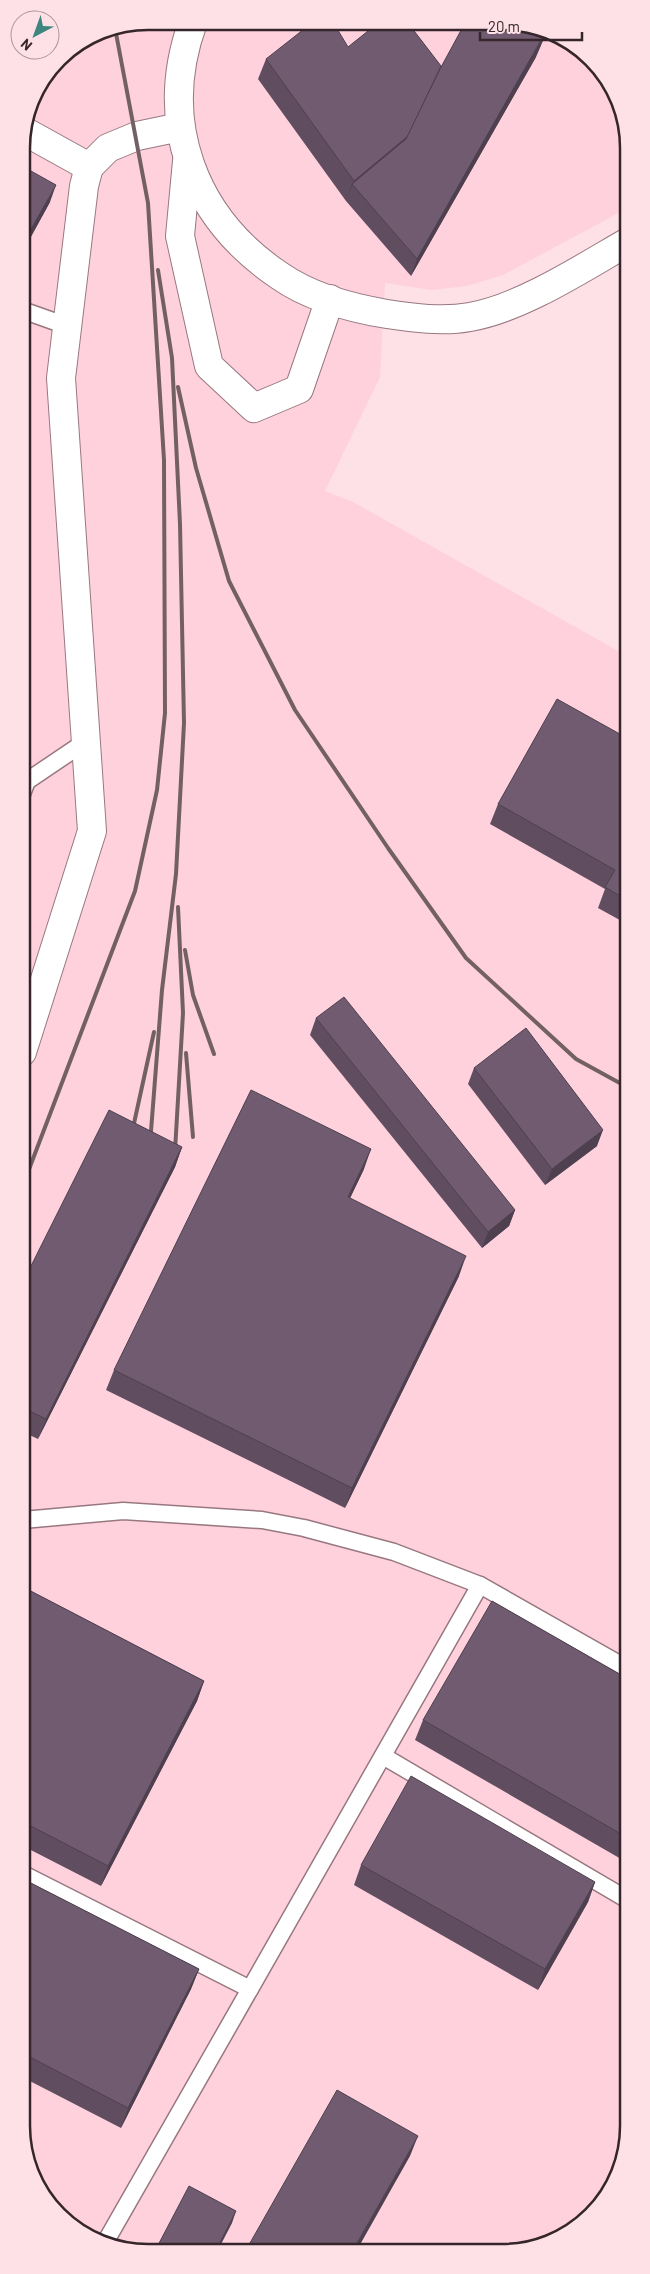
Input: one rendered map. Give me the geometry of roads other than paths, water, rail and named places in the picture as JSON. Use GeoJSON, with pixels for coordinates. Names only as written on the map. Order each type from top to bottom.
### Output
{"type":"FeatureCollection","features":[{"type":"Feature","properties":{"kind":"street"},"geometry":{"type":"LineString","coordinates":[[191,30],[181,63],[178,102],[180,127],[188,160],[202,192],[241,243],[280,276],[330,299],[365,310],[447,320],[492,312],[531,295],[620,246]]}},
{"type":"Feature","properties":{"kind":"street"},"geometry":{"type":"LineString","coordinates":[[30,1027],[92,831],[60,378],[84,186],[89,167],[108,148],[137,136],[180,127]]}},
{"type":"Feature","properties":{"kind":"street"},"geometry":{"type":"LineString","coordinates":[[31,135],[89,167]]}},
{"type":"Feature","properties":{"kind":"street"},"geometry":{"type":"LineString","coordinates":[[188,160],[180,236],[209,366],[254,408],[299,388],[330,299]]}},
{"type":"Feature","properties":{"kind":"lane"},"geometry":{"type":"LineString","coordinates":[[30,313],[68,326]]}},
{"type":"Feature","properties":{"kind":"lane"},"geometry":{"type":"LineString","coordinates":[[30,779],[85,742]]}},
{"type":"Feature","properties":{"kind":"lane"},"geometry":{"type":"LineString","coordinates":[[30,1519],[70,1514],[123,1511],[262,1520],[304,1528],[394,1552],[480,1585],[620,1664]]}},
{"type":"Feature","properties":{"kind":"lane"},"geometry":{"type":"LineString","coordinates":[[108,2237],[480,1585]]}},
{"type":"Feature","properties":{"kind":"lane"},"geometry":{"type":"LineString","coordinates":[[383,1756],[620,1895]]}},
{"type":"Feature","properties":{"kind":"lane"},"geometry":{"type":"LineString","coordinates":[[30,1878],[250,1989]]}},
{"type":"Feature","properties":{"kind":"railway"},"geometry":{"type":"LineString","coordinates":[[30,1167],[135,891],[157,790],[165,713],[164,460],[148,203],[116,34]]}},
{"type":"Feature","properties":{"kind":"railway"},"geometry":{"type":"LineString","coordinates":[[150,1144],[162,990],[176,874],[184,723],[180,524],[172,358],[158,270]]}},
{"type":"Feature","properties":{"kind":"railway"},"geometry":{"type":"LineString","coordinates":[[178,387],[196,468],[229,581],[295,710],[388,848],[466,958],[576,1059],[620,1083]]}},
{"type":"Feature","properties":{"kind":"railway"},"geometry":{"type":"LineString","coordinates":[[175,1151],[183,1013],[178,907]]}},
{"type":"Feature","properties":{"kind":"railway"},"geometry":{"type":"LineString","coordinates":[[185,950],[193,995],[214,1054]]}},
{"type":"Feature","properties":{"kind":"railway"},"geometry":{"type":"LineString","coordinates":[[131,1137],[154,1032]]}},
{"type":"Feature","properties":{"kind":"railway"},"geometry":{"type":"LineString","coordinates":[[186,1053],[193,1137]]}}]}
